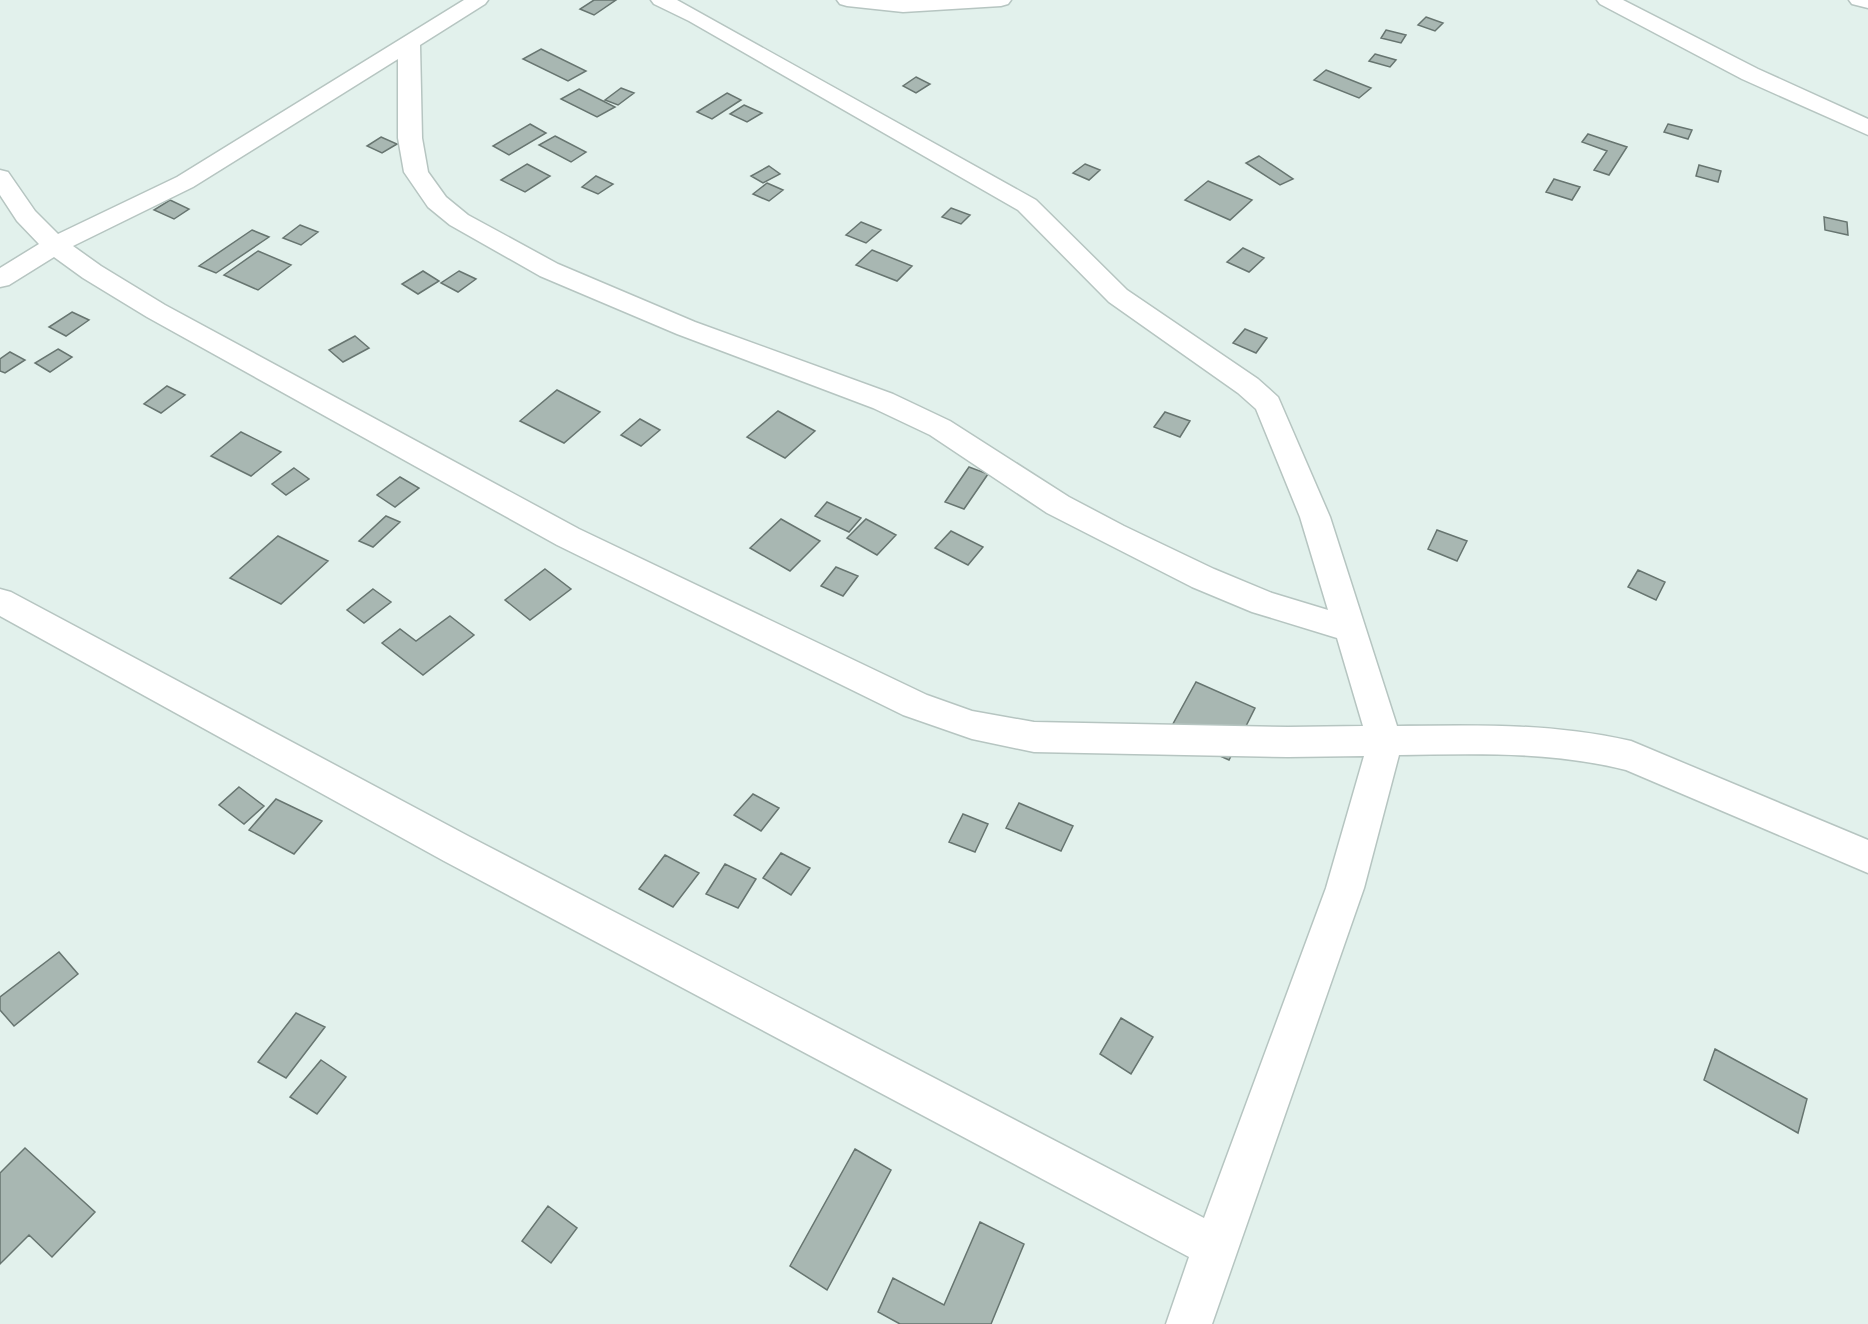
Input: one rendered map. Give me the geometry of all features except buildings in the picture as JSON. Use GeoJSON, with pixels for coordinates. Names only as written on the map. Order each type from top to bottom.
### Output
{"type":"FeatureCollection","features":[{"type":"Feature","properties":{"kind":"street"},"geometry":{"type":"LineString","coordinates":[[0,279],[55,245],[185,182],[478,0]]}},
{"type":"Feature","properties":{"kind":"street"},"geometry":{"type":"LineString","coordinates":[[661,0],[696,17],[1027,205],[1118,296],[1248,386],[1268,404],[1315,517],[1385,741],[1345,888],[1189,1324]]}},
{"type":"Feature","properties":{"kind":"street"},"geometry":{"type":"LineString","coordinates":[[847,0],[903,6],[1001,0]]}},
{"type":"Feature","properties":{"kind":"street"},"geometry":{"type":"LineString","coordinates":[[1607,0],[1750,74],[1868,128]]}},
{"type":"Feature","properties":{"kind":"street"},"geometry":{"type":"LineString","coordinates":[[1859,0],[1868,2]]}},
{"type":"Feature","properties":{"kind":"street"},"geometry":{"type":"LineString","coordinates":[[410,41],[410,138],[416,172],[437,202],[459,220],[549,270],[686,328],[883,401],[914,415],[940,428],[1058,504],[1203,578],[1263,603],[1352,630]]}},
{"type":"Feature","properties":{"kind":"street"},"geometry":{"type":"LineString","coordinates":[[0,177],[26,216],[55,245],[92,272],[166,317],[568,537],[915,705],[972,725],[1034,737],[1288,742],[1515,739],[1602,749],[1631,756],[1868,857]]}},
{"type":"Feature","properties":{"kind":"street"},"geometry":{"type":"LineString","coordinates":[[0,601],[457,849],[1215,1247]]}}]}
